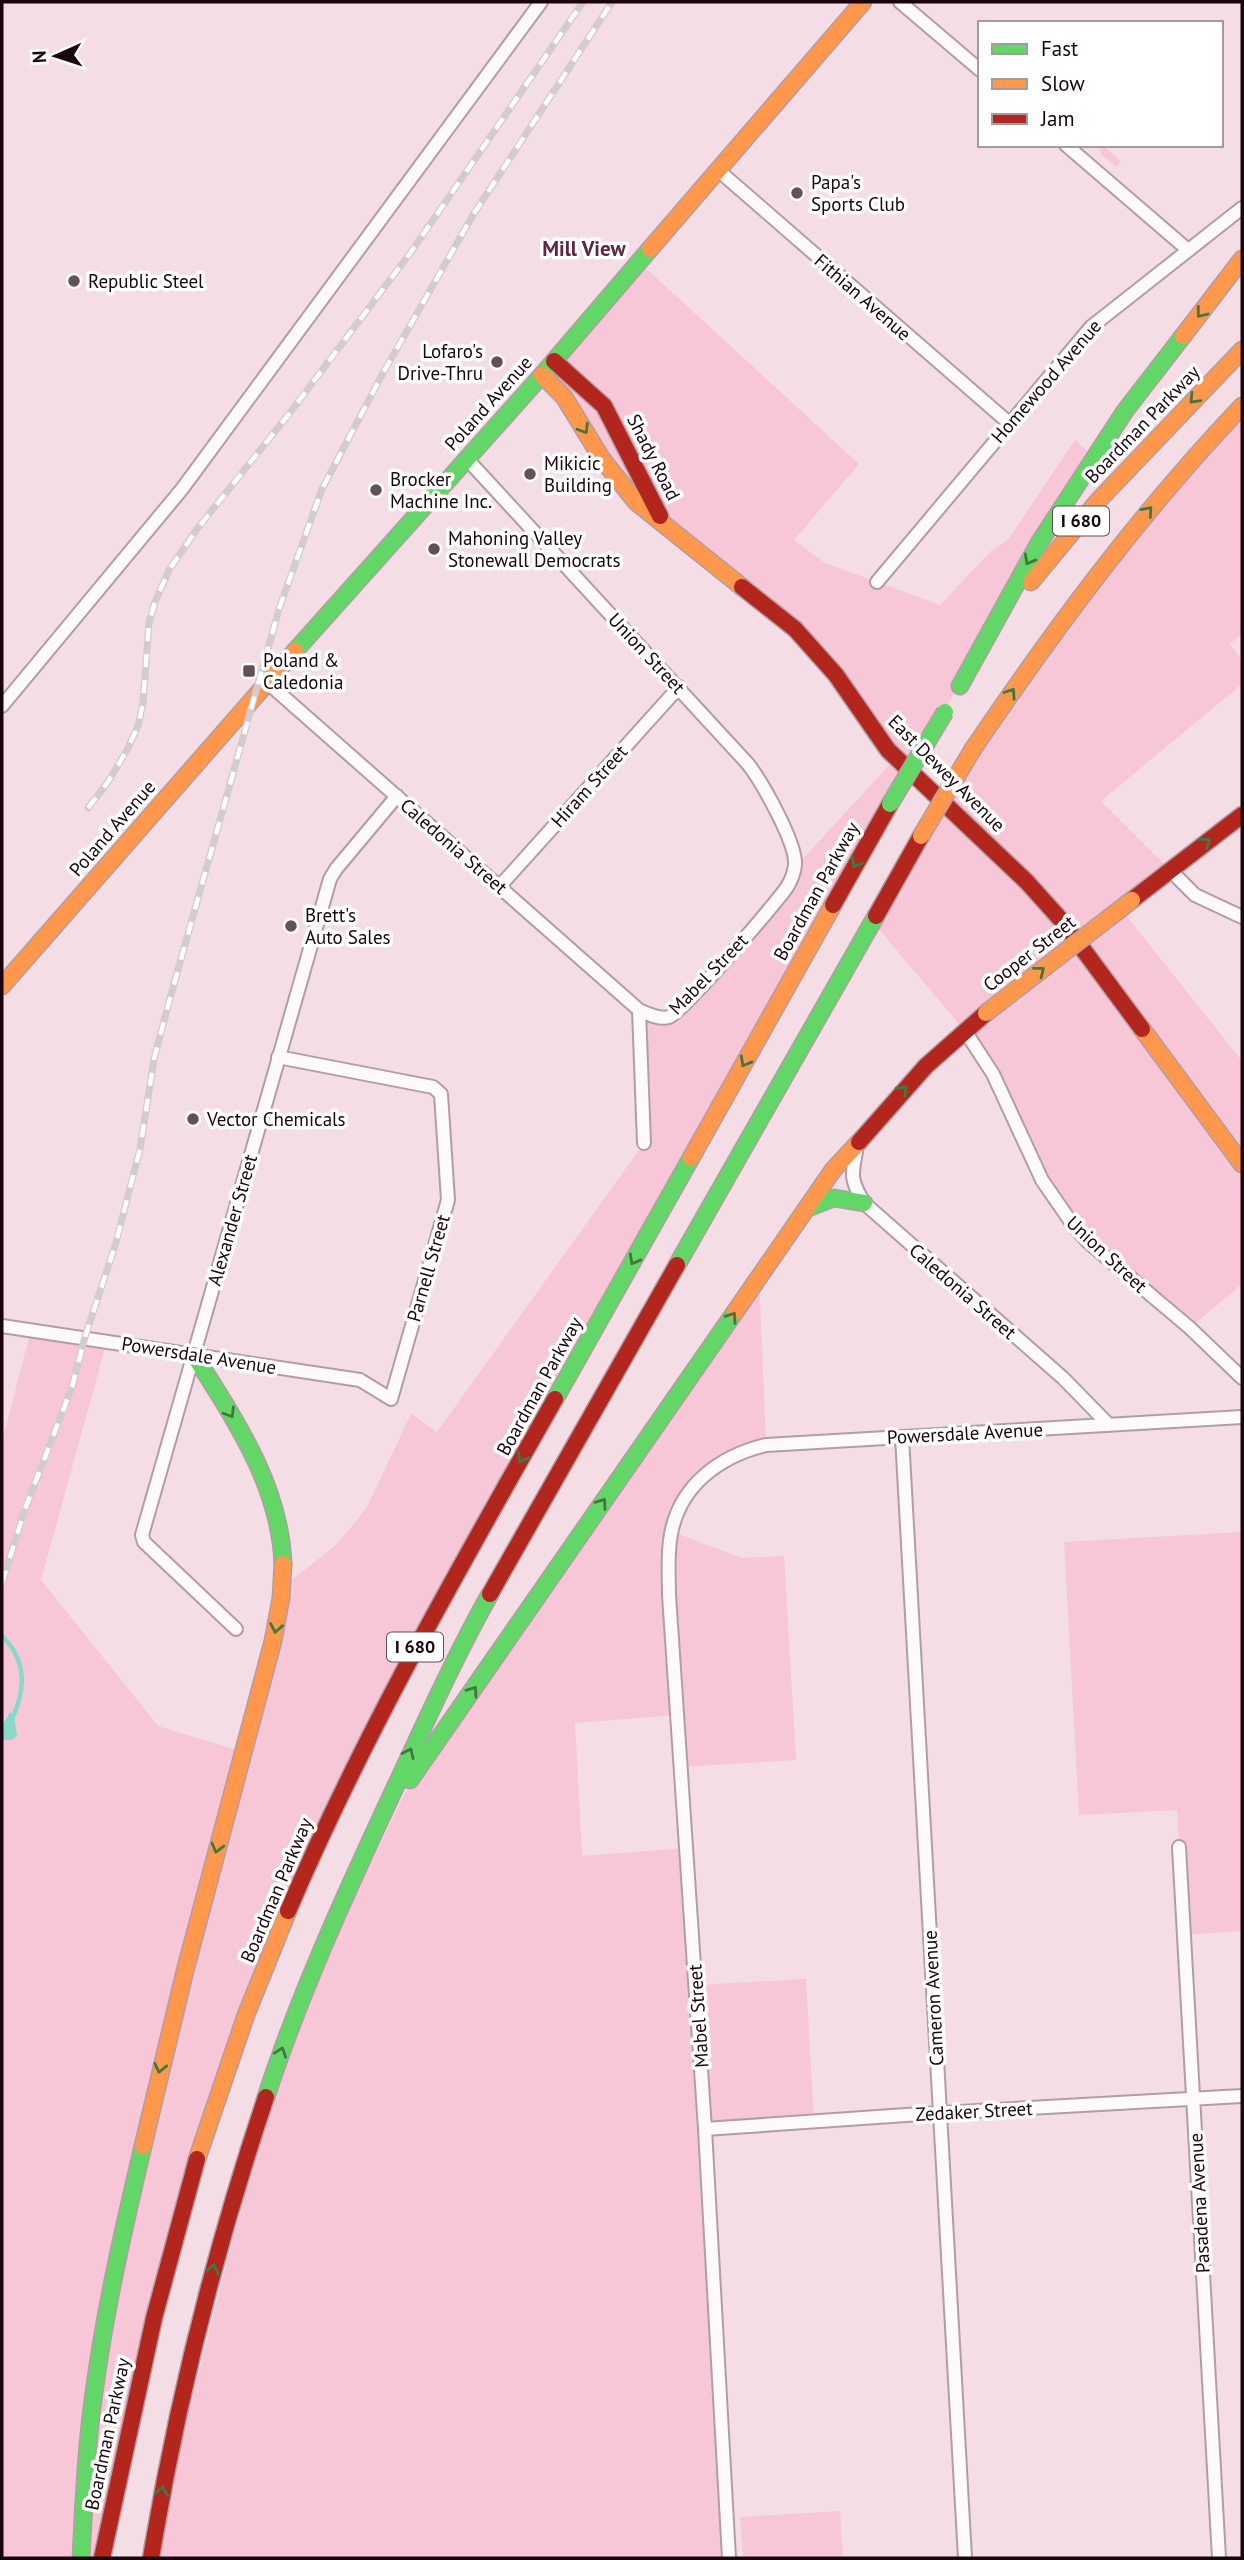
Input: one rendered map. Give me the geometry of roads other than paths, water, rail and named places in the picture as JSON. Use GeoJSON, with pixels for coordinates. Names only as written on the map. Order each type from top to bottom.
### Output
{"type":"FeatureCollection","features":[{"type":"Feature","properties":{"kind":"main road","name":"Poland Avenue"},"geometry":{"type":"LineString","coordinates":[[2,986],[542,375],[863,2]]}},
{"type":"Feature","properties":{"kind":"main road"},"geometry":{"type":"LineString","coordinates":[[960,685],[1039,543],[1125,411],[1242,259]]}},
{"type":"Feature","properties":{"kind":"main road","name":"Boardman Parkway"},"geometry":{"type":"LineString","coordinates":[[102,2558],[149,2335],[192,2177],[223,2080],[306,1869],[337,1800],[408,1660],[890,804],[960,685],[1045,563],[1097,502],[1242,350]]}},
{"type":"Feature","properties":{"kind":"main road","name":"Shady Road"},"geometry":{"type":"LineString","coordinates":[[554,361],[604,406],[666,526]]}},
{"type":"Feature","properties":{"kind":"main road","name":"East Dewey Avenue"},"geometry":{"type":"LineString","coordinates":[[542,375],[564,397],[602,459],[636,502],[795,629],[836,675],[888,750],[1027,882],[1062,921],[1242,1164]]}},
{"type":"Feature","properties":{"kind":"main road","name":"I 680"},"geometry":{"type":"LineString","coordinates":[[151,2558],[165,2473],[187,2370],[231,2202],[283,2045],[356,1871],[463,1642],[973,749],[1092,579],[1176,478],[1242,406]]}},
{"type":"Feature","properties":{"kind":"main road","name":"Cooper Street"},"geometry":{"type":"LineString","coordinates":[[356,1871],[415,1772],[833,1170],[926,1066],[965,1031],[1242,815]]}},
{"type":"Feature","properties":{"kind":"main road"},"geometry":{"type":"LineString","coordinates":[[808,1208],[834,1198],[863,1203]]}},
{"type":"Feature","properties":{"kind":"main road"},"geometry":{"type":"LineString","coordinates":[[81,2558],[92,2414],[130,2196],[187,1959],[273,1641],[282,1588],[284,1556],[281,1532],[265,1475],[249,1442],[194,1354]]}},
{"type":"Feature","properties":{"kind":"street"},"geometry":{"type":"LineString","coordinates":[[2,706],[182,489],[541,2]]}},
{"type":"Feature","properties":{"kind":"street"},"geometry":{"type":"LineString","coordinates":[[900,2],[978,68]]}},
{"type":"Feature","properties":{"kind":"street"},"geometry":{"type":"LineString","coordinates":[[1068,147],[1188,250]]}},
{"type":"Feature","properties":{"kind":"street","name":"Fithian Avenue"},"geometry":{"type":"LineString","coordinates":[[718,170],[1009,423]]}},
{"type":"Feature","properties":{"kind":"street","name":"Homewood Avenue"},"geometry":{"type":"LineString","coordinates":[[877,582],[1098,320],[1242,208]]}},
{"type":"Feature","properties":{"kind":"street","name":"Union Street"},"geometry":{"type":"LineString","coordinates":[[467,459],[679,687],[753,771],[789,838],[795,856],[795,867]]}},
{"type":"Feature","properties":{"kind":"street","name":"Caledonia Street"},"geometry":{"type":"LineString","coordinates":[[268,683],[639,1010]]}},
{"type":"Feature","properties":{"kind":"street","name":"Hiram Street"},"geometry":{"type":"LineString","coordinates":[[500,886],[679,687]]}},
{"type":"Feature","properties":{"kind":"street","name":"Alexander Street"},"geometry":{"type":"LineString","coordinates":[[236,1629],[142,1539],[330,878],[397,796]]}},
{"type":"Feature","properties":{"kind":"street","name":"Mabel Street"},"geometry":{"type":"LineString","coordinates":[[644,1143],[639,1010],[661,1018],[677,1012],[785,890],[795,867]]}},
{"type":"Feature","properties":{"kind":"street"},"geometry":{"type":"LineString","coordinates":[[1170,870],[1205,902],[1242,917]]}},
{"type":"Feature","properties":{"kind":"street","name":"Union Street"},"geometry":{"type":"LineString","coordinates":[[965,1031],[993,1074],[1042,1180],[1073,1225],[1088,1242],[1190,1328],[1242,1378]]}},
{"type":"Feature","properties":{"kind":"street","name":"Parnell Street"},"geometry":{"type":"LineString","coordinates":[[278,1057],[433,1087],[441,1094],[448,1200],[391,1399]]}},
{"type":"Feature","properties":{"kind":"street","name":"Caledonia Street"},"geometry":{"type":"LineString","coordinates":[[859,1142],[851,1175],[853,1185],[863,1203],[1066,1381],[1109,1425]]}},
{"type":"Feature","properties":{"kind":"street","name":"Powersdale Avenue"},"geometry":{"type":"LineString","coordinates":[[2,1326],[360,1380],[391,1399]]}},
{"type":"Feature","properties":{"kind":"street","name":"Powersdale Avenue"},"geometry":{"type":"LineString","coordinates":[[698,1481],[713,1467],[734,1455],[766,1445],[1242,1417]]}},
{"type":"Feature","properties":{"kind":"street","name":"Cameron Avenue"},"geometry":{"type":"LineString","coordinates":[[902,1437],[965,2558]]}},
{"type":"Feature","properties":{"kind":"street","name":"Mabel Street"},"geometry":{"type":"LineString","coordinates":[[698,1481],[683,1501],[671,1532],[669,1595],[705,2129],[729,2558]]}},
{"type":"Feature","properties":{"kind":"street","name":"Pasadena Avenue"},"geometry":{"type":"LineString","coordinates":[[1179,1847],[1219,2558]]}},
{"type":"Feature","properties":{"kind":"street","name":"Zedaker Street"},"geometry":{"type":"LineString","coordinates":[[705,2129],[1242,2096]]}},
{"type":"Feature","properties":{"kind":"waterway"},"geometry":{"type":"LineString","coordinates":[[2,1636],[16,1655],[22,1675],[20,1697],[12,1719]]}},
{"type":"Feature","properties":{"kind":"railway"},"geometry":{"type":"LineString","coordinates":[[88,808],[108,782],[138,726],[143,703],[149,623],[169,570],[197,529],[289,414],[411,252],[583,2]]}},
{"type":"Feature","properties":{"kind":"railway"},"geometry":{"type":"LineString","coordinates":[[2,1583],[25,1509],[72,1387],[85,1337],[115,1246],[140,1149],[154,1059],[169,1002],[279,609],[322,489],[383,373],[473,215],[612,2]]}},
{"type":"Feature","properties":{"kind":"place","name":"Papa's Sports Club"},"geometry":{"type":"Point","coordinates":[797,193]}},
{"type":"Feature","properties":{"kind":"place","name":"Republic Steel"},"geometry":{"type":"Point","coordinates":[74,281]}},
{"type":"Feature","properties":{"kind":"place","name":"Lofaro's Drive-Thru"},"geometry":{"type":"Point","coordinates":[497,362]}},
{"type":"Feature","properties":{"kind":"place","name":"Mikicic Building"},"geometry":{"type":"Point","coordinates":[530,474]}},
{"type":"Feature","properties":{"kind":"place","name":"Brocker Machine Inc."},"geometry":{"type":"Point","coordinates":[376,490]}},
{"type":"Feature","properties":{"kind":"place","name":"Mahoning Valley Stonewall Democrats"},"geometry":{"type":"Point","coordinates":[434,549]}},
{"type":"Feature","properties":{"kind":"place","name":"Poland & Caledonia"},"geometry":{"type":"Point","coordinates":[249,671]}},
{"type":"Feature","properties":{"kind":"place","name":"Brett's Auto Sales"},"geometry":{"type":"Point","coordinates":[291,926]}},
{"type":"Feature","properties":{"kind":"place","name":"Vector Chemicals"},"geometry":{"type":"Point","coordinates":[193,1119]}},
{"type":"Feature","properties":{"kind":"district","name":"Mill View"},"geometry":{"type":"Point","coordinates":[584,249]}}]}
